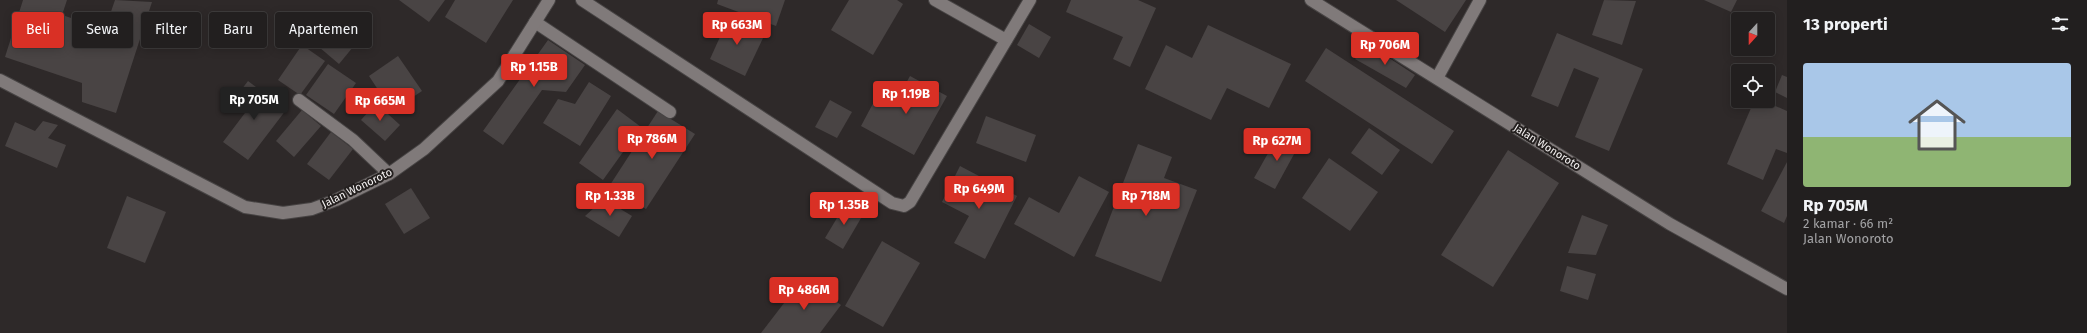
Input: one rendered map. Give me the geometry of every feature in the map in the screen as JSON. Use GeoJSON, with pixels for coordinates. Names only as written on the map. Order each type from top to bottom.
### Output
{"type":"FeatureCollection","features":[{"type":"Feature","properties":{"kind":"street","name":"Jalan Wonoroto"},"geometry":{"type":"LineString","coordinates":[[0,80],[245,207],[283,213],[312,209],[336,200],[389,174],[424,149],[498,81],[549,0]]}},
{"type":"Feature","properties":{"kind":"street"},"geometry":{"type":"LineString","coordinates":[[582,0],[892,203],[904,206],[910,202],[1030,0]]}},
{"type":"Feature","properties":{"kind":"street"},"geometry":{"type":"LineString","coordinates":[[935,0],[1006,40]]}},
{"type":"Feature","properties":{"kind":"street","name":"Jalan Wonoroto"},"geometry":{"type":"LineString","coordinates":[[1311,0],[1670,224],[1787,289]]}},
{"type":"Feature","properties":{"kind":"street"},"geometry":{"type":"LineString","coordinates":[[1437,78],[1480,0]]}},
{"type":"Feature","properties":{"kind":"street"},"geometry":{"type":"LineString","coordinates":[[535,22],[670,112]]}},
{"type":"Feature","properties":{"kind":"street"},"geometry":{"type":"LineString","coordinates":[[299,100],[353,140],[389,174]]}},
{"type":"Feature","properties":{"kind":"building"},"geometry":{"type":"Polygon","coordinates":[[[23,0],[67,0],[63,12],[19,12],[23,0]]]}},
{"type":"Feature","properties":{"kind":"building"},"geometry":{"type":"Polygon","coordinates":[[[115,0],[152,2],[149,12],[141,12],[141,36],[116,113],[82,102],[82,83],[5,57],[12,35],[12,48],[64,48],[64,16],[72,18],[72,48],[133,48],[133,12],[111,12],[115,0]]]}},
{"type":"Feature","properties":{"kind":"building"},"geometry":{"type":"Polygon","coordinates":[[[399,0],[445,0],[429,22],[399,0]]]}},
{"type":"Feature","properties":{"kind":"building"},"geometry":{"type":"Polygon","coordinates":[[[455,0],[513,0],[486,43],[445,17],[455,0]]]}},
{"type":"Feature","properties":{"kind":"building"},"geometry":{"type":"Polygon","coordinates":[[[718,0],[785,0],[776,26],[717,4],[718,0]]]}},
{"type":"Feature","properties":{"kind":"building"},"geometry":{"type":"Polygon","coordinates":[[[849,0],[897,0],[903,4],[873,55],[831,30],[849,0]]]}},
{"type":"Feature","properties":{"kind":"building"},"geometry":{"type":"Polygon","coordinates":[[[1071,0],[1138,0],[1156,8],[1130,67],[1113,59],[1123,37],[1066,12],[1071,0]]]}},
{"type":"Feature","properties":{"kind":"building"},"geometry":{"type":"Polygon","coordinates":[[[1396,0],[1466,0],[1445,32],[1396,0]]]}},
{"type":"Feature","properties":{"kind":"building"},"geometry":{"type":"Polygon","coordinates":[[[1604,0],[1636,1],[1622,45],[1592,35],[1604,0]]]}},
{"type":"Feature","properties":{"kind":"building"},"geometry":{"type":"Polygon","coordinates":[[[1704,0],[1737,0],[1731,12],[1704,0]]]}},
{"type":"Feature","properties":{"kind":"building"},"geometry":{"type":"Polygon","coordinates":[[[729,17],[765,34],[745,76],[710,59],[729,17]]]}},
{"type":"Feature","properties":{"kind":"building"},"geometry":{"type":"Polygon","coordinates":[[[1029,24],[1051,37],[1039,58],[1017,45],[1029,24]]]}},
{"type":"Feature","properties":{"kind":"building"},"geometry":{"type":"Polygon","coordinates":[[[1208,25],[1291,64],[1269,108],[1227,88],[1211,120],[1145,89],[1166,45],[1192,58],[1208,25]]]}},
{"type":"Feature","properties":{"kind":"building"},"geometry":{"type":"Polygon","coordinates":[[[1557,33],[1643,69],[1609,151],[1575,137],[1599,78],[1574,68],[1558,107],[1531,96],[1557,33]]]}},
{"type":"Feature","properties":{"kind":"building"},"geometry":{"type":"Polygon","coordinates":[[[548,40],[585,65],[566,92],[542,90],[503,145],[483,131],[548,40]]]}},
{"type":"Feature","properties":{"kind":"building"},"geometry":{"type":"Polygon","coordinates":[[[1368,44],[1415,75],[1406,88],[1355,59],[1368,44]]]}},
{"type":"Feature","properties":{"kind":"building"},"geometry":{"type":"Polygon","coordinates":[[[300,48],[306,48],[325,61],[300,95],[278,80],[300,48]]]}},
{"type":"Feature","properties":{"kind":"building"},"geometry":{"type":"Polygon","coordinates":[[[320,48],[352,48],[339,64],[320,48]]]}},
{"type":"Feature","properties":{"kind":"building"},"geometry":{"type":"Polygon","coordinates":[[[1326,48],[1454,131],[1432,164],[1305,81],[1326,48]]]}},
{"type":"Feature","properties":{"kind":"building"},"geometry":{"type":"Polygon","coordinates":[[[398,56],[422,91],[392,111],[369,76],[398,56]]]}},
{"type":"Feature","properties":{"kind":"building"},"geometry":{"type":"Polygon","coordinates":[[[328,64],[356,83],[334,114],[306,95],[328,64]]]}},
{"type":"Feature","properties":{"kind":"building"},"geometry":{"type":"Polygon","coordinates":[[[1782,75],[1787,77],[1787,98],[1775,92],[1782,75]]]}},
{"type":"Feature","properties":{"kind":"building"},"geometry":{"type":"Polygon","coordinates":[[[910,76],[947,96],[914,155],[861,126],[877,96],[894,105],[910,76]]]}},
{"type":"Feature","properties":{"kind":"building"},"geometry":{"type":"Polygon","coordinates":[[[248,81],[286,110],[248,160],[223,142],[251,105],[235,98],[248,81]]]}},
{"type":"Feature","properties":{"kind":"building"},"geometry":{"type":"Polygon","coordinates":[[[589,82],[611,96],[580,146],[543,123],[558,99],[575,104],[589,82]]]}},
{"type":"Feature","properties":{"kind":"building"},"geometry":{"type":"Polygon","coordinates":[[[830,100],[852,112],[837,138],[815,127],[830,100]]]}},
{"type":"Feature","properties":{"kind":"building"},"geometry":{"type":"Polygon","coordinates":[[[376,103],[400,125],[385,141],[361,120],[376,103]]]}},
{"type":"Feature","properties":{"kind":"building"},"geometry":{"type":"Polygon","coordinates":[[[1775,106],[1787,111],[1787,153],[1776,149],[1763,180],[1727,164],[1751,108],[1775,108],[1775,106]]]}},
{"type":"Feature","properties":{"kind":"building"},"geometry":{"type":"Polygon","coordinates":[[[617,109],[641,127],[603,180],[579,163],[617,109]]]}},
{"type":"Feature","properties":{"kind":"building"},"geometry":{"type":"Polygon","coordinates":[[[302,110],[321,126],[294,157],[276,141],[302,110]]]}},
{"type":"Feature","properties":{"kind":"building"},"geometry":{"type":"Polygon","coordinates":[[[658,111],[695,134],[646,209],[610,185],[658,111]]]}},
{"type":"Feature","properties":{"kind":"building"},"geometry":{"type":"Polygon","coordinates":[[[986,116],[1036,135],[1026,162],[976,143],[986,116]]]}},
{"type":"Feature","properties":{"kind":"building"},"geometry":{"type":"Polygon","coordinates":[[[43,121],[58,125],[48,138],[66,145],[57,168],[5,146],[15,122],[35,131],[43,121]]]}},
{"type":"Feature","properties":{"kind":"building"},"geometry":{"type":"Polygon","coordinates":[[[1369,128],[1400,150],[1382,175],[1351,153],[1369,128]]]}},
{"type":"Feature","properties":{"kind":"building"},"geometry":{"type":"Polygon","coordinates":[[[331,132],[353,149],[329,180],[307,164],[331,132]]]}},
{"type":"Feature","properties":{"kind":"building"},"geometry":{"type":"Polygon","coordinates":[[[1279,134],[1299,145],[1275,189],[1254,178],[1279,134]]]}},
{"type":"Feature","properties":{"kind":"building"},"geometry":{"type":"Polygon","coordinates":[[[1138,144],[1172,157],[1164,178],[1197,190],[1161,282],[1095,256],[1138,144]]]}},
{"type":"Feature","properties":{"kind":"building"},"geometry":{"type":"Polygon","coordinates":[[[1508,150],[1559,183],[1493,287],[1441,255],[1508,150]]]}},
{"type":"Feature","properties":{"kind":"building"},"geometry":{"type":"Polygon","coordinates":[[[1329,158],[1378,192],[1350,231],[1302,198],[1329,158]]]}},
{"type":"Feature","properties":{"kind":"building"},"geometry":{"type":"Polygon","coordinates":[[[1787,162],[1787,216],[1784,223],[1761,211],[1787,162]]]}},
{"type":"Feature","properties":{"kind":"building"},"geometry":{"type":"Polygon","coordinates":[[[960,166],[1017,196],[985,259],[954,243],[969,216],[942,202],[960,166]]]}},
{"type":"Feature","properties":{"kind":"building"},"geometry":{"type":"Polygon","coordinates":[[[1079,176],[1109,192],[1074,257],[1014,224],[1029,197],[1059,213],[1079,176]]]}},
{"type":"Feature","properties":{"kind":"building"},"geometry":{"type":"Polygon","coordinates":[[[411,188],[430,218],[404,234],[385,204],[411,188]]]}},
{"type":"Feature","properties":{"kind":"building"},"geometry":{"type":"Polygon","coordinates":[[[127,196],[166,212],[145,263],[107,248],[127,196]]]}},
{"type":"Feature","properties":{"kind":"building"},"geometry":{"type":"Polygon","coordinates":[[[604,199],[632,216],[619,237],[585,216],[604,199]]]}},
{"type":"Feature","properties":{"kind":"building"},"geometry":{"type":"Polygon","coordinates":[[[846,203],[864,213],[843,249],[825,238],[846,203]]]}},
{"type":"Feature","properties":{"kind":"building"},"geometry":{"type":"Polygon","coordinates":[[[1582,215],[1608,225],[1596,255],[1568,253],[1582,215]]]}},
{"type":"Feature","properties":{"kind":"building"},"geometry":{"type":"Polygon","coordinates":[[[882,241],[920,263],[883,327],[845,306],[882,241]]]}},
{"type":"Feature","properties":{"kind":"building"},"geometry":{"type":"Polygon","coordinates":[[[1567,266],[1596,274],[1588,300],[1560,291],[1567,266]]]}},
{"type":"Feature","properties":{"kind":"building"},"geometry":{"type":"Polygon","coordinates":[[[804,277],[841,305],[820,333],[761,333],[804,277]]]}}]}
